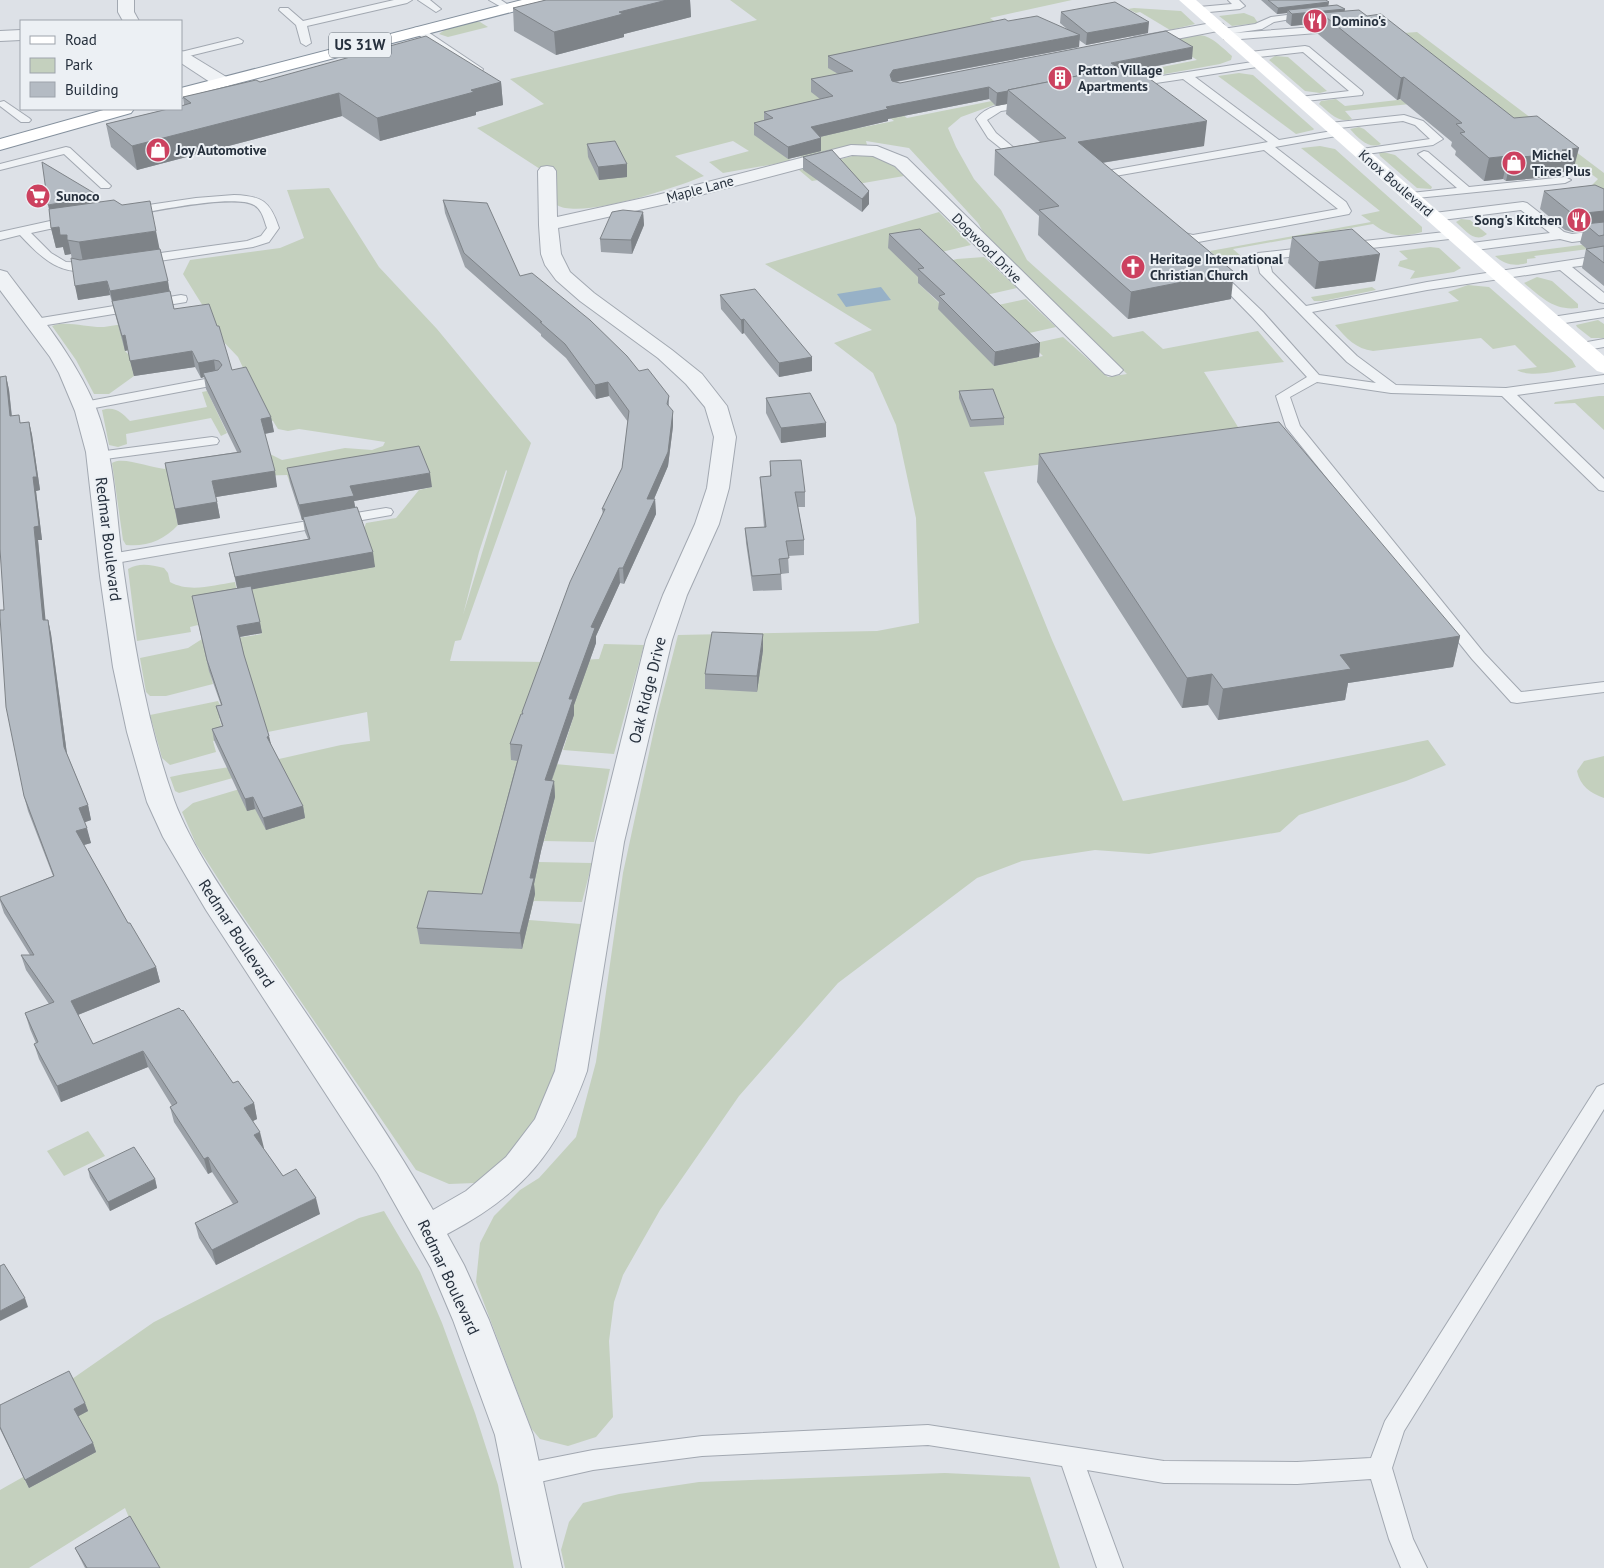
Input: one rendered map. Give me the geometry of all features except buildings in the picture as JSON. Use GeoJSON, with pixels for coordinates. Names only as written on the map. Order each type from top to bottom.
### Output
{"type":"FeatureCollection","features":[{"type":"Feature","properties":{"kind":"main road","name":"US 31W"},"geometry":{"type":"LineString","coordinates":[[182,93],[222,74],[418,30],[501,4],[540,0]]}},
{"type":"Feature","properties":{"kind":"main road"},"geometry":{"type":"LineString","coordinates":[[426,7],[453,4]]}},
{"type":"Feature","properties":{"kind":"main road","name":"Knox Boulevard"},"geometry":{"type":"LineString","coordinates":[[1193,5],[1604,367]]}},
{"type":"Feature","properties":{"kind":"main road","name":"US 31W"},"geometry":{"type":"LineString","coordinates":[[288,48],[325,38]]}},
{"type":"Feature","properties":{"kind":"main road"},"geometry":{"type":"LineString","coordinates":[[182,77],[204,70]]}},
{"type":"Feature","properties":{"kind":"main road"},"geometry":{"type":"LineString","coordinates":[[8,124],[38,122],[119,110]]}},
{"type":"Feature","properties":{"kind":"main road"},"geometry":{"type":"LineString","coordinates":[[0,146],[38,122]]}},
{"type":"Feature","properties":{"kind":"street"},"geometry":{"type":"LineString","coordinates":[[126,0],[130,20]]}},
{"type":"Feature","properties":{"kind":"street"},"geometry":{"type":"LineString","coordinates":[[1121,45],[1223,32]]}},
{"type":"Feature","properties":{"kind":"street"},"geometry":{"type":"LineString","coordinates":[[0,36],[20,35]]}},
{"type":"Feature","properties":{"kind":"street"},"geometry":{"type":"LineString","coordinates":[[182,57],[204,70],[222,74]]}},
{"type":"Feature","properties":{"kind":"street","name":"Dogwood Drive"},"geometry":{"type":"LineString","coordinates":[[851,150],[868,149],[880,151],[901,162],[1112,370]]}},
{"type":"Feature","properties":{"kind":"street","name":"Maple Lane"},"geometry":{"type":"LineString","coordinates":[[548,225],[658,200],[851,150]]}},
{"type":"Feature","properties":{"kind":"street","name":"Oak Ridge Drive"},"geometry":{"type":"LineString","coordinates":[[427,1229],[480,1200],[504,1179],[527,1156],[547,1129],[562,1101],[570,1071],[610,842],[659,640],[675,595],[707,524],[718,488],[724,454],[725,437],[716,406],[694,379],[665,354],[587,297],[563,276],[550,254],[546,188],[547,171]]}},
{"type":"Feature","properties":{"kind":"street","name":"Redmar Boulevard"},"geometry":{"type":"LineString","coordinates":[[0,276],[70,373],[84,406],[98,456],[110,559],[126,666],[140,732],[161,802],[177,837],[221,910],[390,1165],[446,1265],[471,1320],[514,1435],[542,1568]]}},
{"type":"Feature","properties":{"kind":"lane"},"geometry":{"type":"LineString","coordinates":[[301,24],[407,0]]}},
{"type":"Feature","properties":{"kind":"lane"},"geometry":{"type":"LineString","coordinates":[[1193,5],[1240,6],[1233,0]]}},
{"type":"Feature","properties":{"kind":"lane"},"geometry":{"type":"LineString","coordinates":[[284,10],[301,24],[306,43]]}},
{"type":"Feature","properties":{"kind":"lane"},"geometry":{"type":"LineString","coordinates":[[1223,32],[1258,27],[1270,20],[1285,17],[1320,14]]}},
{"type":"Feature","properties":{"kind":"lane"},"geometry":{"type":"LineString","coordinates":[[1223,32],[1355,26]]}},
{"type":"Feature","properties":{"kind":"lane"},"geometry":{"type":"LineString","coordinates":[[418,30],[478,69]]}},
{"type":"Feature","properties":{"kind":"lane"},"geometry":{"type":"LineString","coordinates":[[182,56],[238,41]]}},
{"type":"Feature","properties":{"kind":"lane"},"geometry":{"type":"LineString","coordinates":[[1115,87],[1185,76],[1305,49],[1358,93],[1300,100]]}},
{"type":"Feature","properties":{"kind":"lane"},"geometry":{"type":"LineString","coordinates":[[1159,226],[1167,232],[1184,238],[1211,237],[1345,211],[1342,205],[1270,144],[1185,76]]}},
{"type":"Feature","properties":{"kind":"lane"},"geometry":{"type":"LineString","coordinates":[[2,105],[20,99]]}},
{"type":"Feature","properties":{"kind":"lane"},"geometry":{"type":"LineString","coordinates":[[1022,160],[988,131],[982,124],[981,118],[994,111],[1039,102]]}},
{"type":"Feature","properties":{"kind":"lane"},"geometry":{"type":"LineString","coordinates":[[2,105],[38,122],[105,186]]}},
{"type":"Feature","properties":{"kind":"lane"},"geometry":{"type":"LineString","coordinates":[[1122,196],[1108,184],[1105,179],[1106,176],[1112,173],[1270,144],[1334,129],[1404,118],[1419,123],[1437,139],[1433,142],[1359,152]]}},
{"type":"Feature","properties":{"kind":"lane"},"geometry":{"type":"LineString","coordinates":[[0,167],[66,150]]}},
{"type":"Feature","properties":{"kind":"lane"},"geometry":{"type":"LineString","coordinates":[[1424,154],[1467,190]]}},
{"type":"Feature","properties":{"kind":"lane"},"geometry":{"type":"LineString","coordinates":[[1411,197],[1565,180]]}},
{"type":"Feature","properties":{"kind":"lane"},"geometry":{"type":"LineString","coordinates":[[116,214],[226,198],[249,198],[260,202],[269,214],[273,228],[265,239],[250,244],[126,262]]}},
{"type":"Feature","properties":{"kind":"lane"},"geometry":{"type":"LineString","coordinates":[[1434,217],[1538,204]]}},
{"type":"Feature","properties":{"kind":"lane"},"geometry":{"type":"LineString","coordinates":[[1523,206],[1560,236]]}},
{"type":"Feature","properties":{"kind":"lane"},"geometry":{"type":"LineString","coordinates":[[0,236],[62,221],[89,217]]}},
{"type":"Feature","properties":{"kind":"lane"},"geometry":{"type":"LineString","coordinates":[[23,231],[49,258],[61,265],[83,268],[109,264]]}},
{"type":"Feature","properties":{"kind":"lane"},"geometry":{"type":"LineString","coordinates":[[1468,247],[1560,236],[1572,238],[1604,234]]}},
{"type":"Feature","properties":{"kind":"lane"},"geometry":{"type":"LineString","coordinates":[[1393,389],[1352,359],[1266,273],[1262,256],[1454,235]]}},
{"type":"Feature","properties":{"kind":"lane"},"geometry":{"type":"LineString","coordinates":[[1184,238],[1192,250]]}},
{"type":"Feature","properties":{"kind":"lane"},"geometry":{"type":"LineString","coordinates":[[1304,310],[1427,286],[1604,259]]}},
{"type":"Feature","properties":{"kind":"lane"},"geometry":{"type":"LineString","coordinates":[[1203,262],[1258,315],[1314,378]]}},
{"type":"Feature","properties":{"kind":"lane"},"geometry":{"type":"LineString","coordinates":[[1563,266],[1604,299]]}},
{"type":"Feature","properties":{"kind":"lane"},"geometry":{"type":"LineString","coordinates":[[35,323],[181,299]]}},
{"type":"Feature","properties":{"kind":"lane"},"geometry":{"type":"LineString","coordinates":[[1552,320],[1604,312]]}},
{"type":"Feature","properties":{"kind":"lane"},"geometry":{"type":"LineString","coordinates":[[1581,347],[1604,344]]}},
{"type":"Feature","properties":{"kind":"lane"},"geometry":{"type":"LineString","coordinates":[[1604,379],[1506,392],[1393,389],[1314,378],[1283,396],[1293,427],[1478,656],[1517,698],[1604,687]]}},
{"type":"Feature","properties":{"kind":"lane"},"geometry":{"type":"LineString","coordinates":[[84,406],[216,381]]}},
{"type":"Feature","properties":{"kind":"lane"},"geometry":{"type":"LineString","coordinates":[[1506,392],[1604,487]]}},
{"type":"Feature","properties":{"kind":"lane"},"geometry":{"type":"LineString","coordinates":[[98,456],[212,441]]}},
{"type":"Feature","properties":{"kind":"lane"},"geometry":{"type":"LineString","coordinates":[[110,559],[386,512]]}},
{"type":"Feature","properties":{"kind":"lane"},"geometry":{"type":"LineString","coordinates":[[1414,1568],[1401,1539],[1380,1468],[1393,1428],[1604,1092]]}},
{"type":"Feature","properties":{"kind":"lane"},"geometry":{"type":"LineString","coordinates":[[522,1475],[593,1460],[702,1446],[928,1435],[1164,1472],[1297,1474],[1380,1468]]}},
{"type":"Feature","properties":{"kind":"lane"},"geometry":{"type":"LineString","coordinates":[[1070,1456],[1110,1568]]}},
{"type":"Feature","properties":{"kind":"green space"},"geometry":{"type":"Polygon","coordinates":[[[730,0],[1072,0],[990,18],[1009,31],[829,68],[838,74],[831,76],[859,128],[894,121],[878,108],[890,106],[907,118],[1197,60],[1168,41],[1190,36],[1197,35],[1209,38],[1232,56],[1231,60],[1220,64],[994,105],[961,117],[948,128],[956,147],[974,179],[1001,210],[1027,260],[1113,337],[1143,331],[1163,349],[1258,331],[1284,362],[1204,372],[1238,427],[1213,441],[984,472],[1052,640],[1123,801],[1428,740],[1446,765],[1406,781],[1299,815],[1280,832],[1149,854],[1095,850],[1022,861],[977,878],[838,983],[739,1096],[660,1210],[623,1275],[614,1302],[609,1341],[613,1417],[596,1437],[568,1446],[540,1439],[531,1428],[476,1282],[480,1243],[494,1216],[520,1190],[539,1178],[576,1137],[596,1062],[623,873],[657,716],[678,635],[877,631],[919,623],[916,518],[896,425],[873,373],[834,343],[872,330],[765,264],[939,212],[971,245],[933,254],[937,264],[957,259],[984,257],[1017,288],[977,297],[919,284],[952,315],[1026,299],[1056,327],[1016,336],[994,366],[1043,356],[1031,344],[1063,337],[1108,377],[1127,374],[986,237],[978,223],[909,148],[866,141],[867,145],[852,146],[804,159],[785,146],[773,148],[792,161],[723,173],[709,162],[749,151],[733,141],[675,156],[704,176],[629,200],[607,205],[569,209],[557,205],[540,169],[477,128],[544,104],[510,79],[757,20],[730,0]]]}},
{"type":"Feature","properties":{"kind":"green space"},"geometry":{"type":"Polygon","coordinates":[[[1128,9],[1181,11],[1195,24],[1170,30],[1140,12],[1136,13],[1128,9]]]}},
{"type":"Feature","properties":{"kind":"green space"},"geometry":{"type":"Polygon","coordinates":[[[1244,13],[1254,17],[1258,23],[1232,26],[1219,16],[1244,13]]]}},
{"type":"Feature","properties":{"kind":"green space"},"geometry":{"type":"Polygon","coordinates":[[[480,22],[488,27],[448,37],[439,34],[446,29],[480,22]]]}},
{"type":"Feature","properties":{"kind":"green space"},"geometry":{"type":"Polygon","coordinates":[[[1417,32],[1604,173],[1604,198],[1584,187],[1592,185],[1598,179],[1586,170],[1573,171],[1532,138],[1456,99],[1345,111],[1352,119],[1347,120],[1338,119],[1319,104],[1321,101],[1336,99],[1345,106],[1450,94],[1377,35],[1417,32]]]}},
{"type":"Feature","properties":{"kind":"green space"},"geometry":{"type":"Polygon","coordinates":[[[1275,56],[1288,57],[1327,91],[1320,93],[1305,91],[1269,60],[1275,56]]]}},
{"type":"Feature","properties":{"kind":"green space"},"geometry":{"type":"Polygon","coordinates":[[[1239,73],[1253,75],[1314,129],[1296,134],[1218,76],[1239,73]]]}},
{"type":"Feature","properties":{"kind":"green space"},"geometry":{"type":"Polygon","coordinates":[[[1359,127],[1381,144],[1368,144],[1350,129],[1359,127]]]}},
{"type":"Feature","properties":{"kind":"green space"},"geometry":{"type":"Polygon","coordinates":[[[1320,146],[1335,149],[1422,227],[1422,232],[1402,236],[1385,232],[1373,224],[1233,249],[1241,256],[1219,259],[1210,251],[1371,222],[1361,215],[1380,211],[1301,148],[1320,146]]]}},
{"type":"Feature","properties":{"kind":"green space"},"geometry":{"type":"Polygon","coordinates":[[[864,153],[886,160],[904,176],[852,185],[844,176],[812,181],[799,170],[864,153]]]}},
{"type":"Feature","properties":{"kind":"green space"},"geometry":{"type":"Polygon","coordinates":[[[1379,153],[1395,155],[1432,187],[1431,189],[1417,188],[1380,156],[1379,153]]]}},
{"type":"Feature","properties":{"kind":"green space"},"geometry":{"type":"Polygon","coordinates":[[[329,188],[379,267],[437,329],[531,443],[461,640],[455,641],[450,661],[547,662],[599,659],[604,644],[644,645],[614,754],[563,750],[574,715],[529,711],[511,760],[610,769],[594,842],[544,841],[555,797],[514,795],[539,862],[592,863],[582,902],[534,901],[535,895],[522,949],[529,920],[581,924],[548,1105],[504,1167],[475,1183],[449,1184],[416,1170],[231,899],[196,844],[182,812],[193,803],[243,788],[240,776],[179,793],[175,791],[170,777],[270,761],[341,745],[370,741],[367,712],[263,733],[219,718],[225,738],[213,741],[216,752],[170,765],[162,758],[150,715],[218,701],[220,705],[255,697],[208,665],[213,684],[166,696],[150,696],[146,692],[140,658],[188,648],[202,639],[204,648],[238,642],[237,638],[262,634],[195,607],[198,625],[190,627],[191,632],[137,641],[128,569],[141,565],[164,568],[168,573],[170,582],[194,588],[235,582],[237,592],[362,534],[366,523],[396,518],[419,490],[432,487],[421,460],[290,483],[287,475],[169,479],[178,525],[167,535],[148,544],[126,545],[123,540],[112,463],[117,461],[165,469],[165,467],[266,452],[282,460],[345,448],[372,450],[383,446],[385,442],[299,429],[288,431],[278,429],[273,421],[267,419],[238,357],[218,336],[125,351],[129,355],[134,376],[109,394],[94,394],[76,360],[52,326],[70,324],[104,327],[206,311],[183,274],[190,260],[280,248],[304,238],[287,190],[329,188]],[[507,471],[479,552],[463,615],[507,471]]]}},
{"type":"Feature","properties":{"kind":"green space"},"geometry":{"type":"Polygon","coordinates":[[[1461,219],[1470,220],[1487,234],[1483,237],[1470,235],[1456,222],[1461,219]]]}},
{"type":"Feature","properties":{"kind":"green space"},"geometry":{"type":"Polygon","coordinates":[[[1604,242],[1604,247],[1534,256],[1536,258],[1527,259],[1527,263],[1518,265],[1502,261],[1495,256],[1604,242]]]}},
{"type":"Feature","properties":{"kind":"green space"},"geometry":{"type":"Polygon","coordinates":[[[1430,247],[1439,248],[1461,268],[1454,272],[1410,279],[1415,271],[1398,266],[1400,261],[1408,259],[1399,251],[1430,247]]]}},
{"type":"Feature","properties":{"kind":"green space"},"geometry":{"type":"Polygon","coordinates":[[[1537,277],[1552,281],[1578,304],[1578,308],[1562,307],[1548,302],[1524,283],[1537,277]]]}},
{"type":"Feature","properties":{"kind":"green space"},"geometry":{"type":"Polygon","coordinates":[[[1468,285],[1489,287],[1572,360],[1576,367],[1537,374],[1522,372],[1517,370],[1537,367],[1515,345],[1493,349],[1481,338],[1373,351],[1367,350],[1347,338],[1335,325],[1459,301],[1448,292],[1468,285]]]}},
{"type":"Feature","properties":{"kind":"green space"},"geometry":{"type":"Polygon","coordinates":[[[1372,287],[1376,290],[1323,301],[1314,301],[1311,297],[1372,287]]]}},
{"type":"Feature","properties":{"kind":"green space"},"geometry":{"type":"Polygon","coordinates":[[[1598,320],[1604,324],[1604,338],[1591,338],[1576,325],[1598,320]]]}},
{"type":"Feature","properties":{"kind":"green space"},"geometry":{"type":"Polygon","coordinates":[[[207,391],[227,433],[221,436],[211,418],[126,434],[127,444],[118,447],[109,445],[102,410],[111,409],[118,411],[130,421],[207,407],[202,392],[207,391]]]}},
{"type":"Feature","properties":{"kind":"green space"},"geometry":{"type":"Polygon","coordinates":[[[1604,396],[1604,430],[1575,403],[1554,404],[1555,402],[1604,396]]]}},
{"type":"Feature","properties":{"kind":"green space"},"geometry":{"type":"Polygon","coordinates":[[[1604,756],[1604,798],[1594,794],[1583,785],[1577,771],[1584,761],[1604,756]]]}},
{"type":"Feature","properties":{"kind":"green space"},"geometry":{"type":"Polygon","coordinates":[[[88,1131],[105,1156],[64,1176],[47,1151],[88,1131]]]}},
{"type":"Feature","properties":{"kind":"green space"},"geometry":{"type":"Polygon","coordinates":[[[384,1211],[420,1272],[442,1323],[475,1413],[498,1485],[514,1568],[158,1568],[132,1525],[125,1508],[29,1568],[0,1568],[0,1490],[23,1477],[29,1488],[77,1417],[72,1379],[154,1322],[359,1218],[384,1211]]]}},
{"type":"Feature","properties":{"kind":"green space"},"geometry":{"type":"Polygon","coordinates":[[[945,1473],[1030,1477],[1060,1568],[565,1568],[561,1550],[569,1522],[583,1503],[619,1494],[699,1482],[945,1473]]]}},
{"type":"Feature","properties":{"kind":"water"},"geometry":{"type":"Polygon","coordinates":[[[881,287],[891,300],[846,307],[837,294],[881,287]]]}},
{"type":"Feature","properties":{"kind":"place","name":"Domino's"},"geometry":{"type":"Point","coordinates":[1315,21]}},
{"type":"Feature","properties":{"kind":"place","name":"Patton Village Apartments"},"geometry":{"type":"Point","coordinates":[1060,78]}},
{"type":"Feature","properties":{"kind":"place","name":"Joy Automotive"},"geometry":{"type":"Point","coordinates":[158,150]}},
{"type":"Feature","properties":{"kind":"place","name":"Michel Tires Plus"},"geometry":{"type":"Point","coordinates":[1514,163]}},
{"type":"Feature","properties":{"kind":"place","name":"Sunoco"},"geometry":{"type":"Point","coordinates":[38,196]}},
{"type":"Feature","properties":{"kind":"place","name":"Song's Kitchen"},"geometry":{"type":"Point","coordinates":[1579,220]}},
{"type":"Feature","properties":{"kind":"place","name":"Heritage International Christian Church"},"geometry":{"type":"Point","coordinates":[1133,267]}}]}
